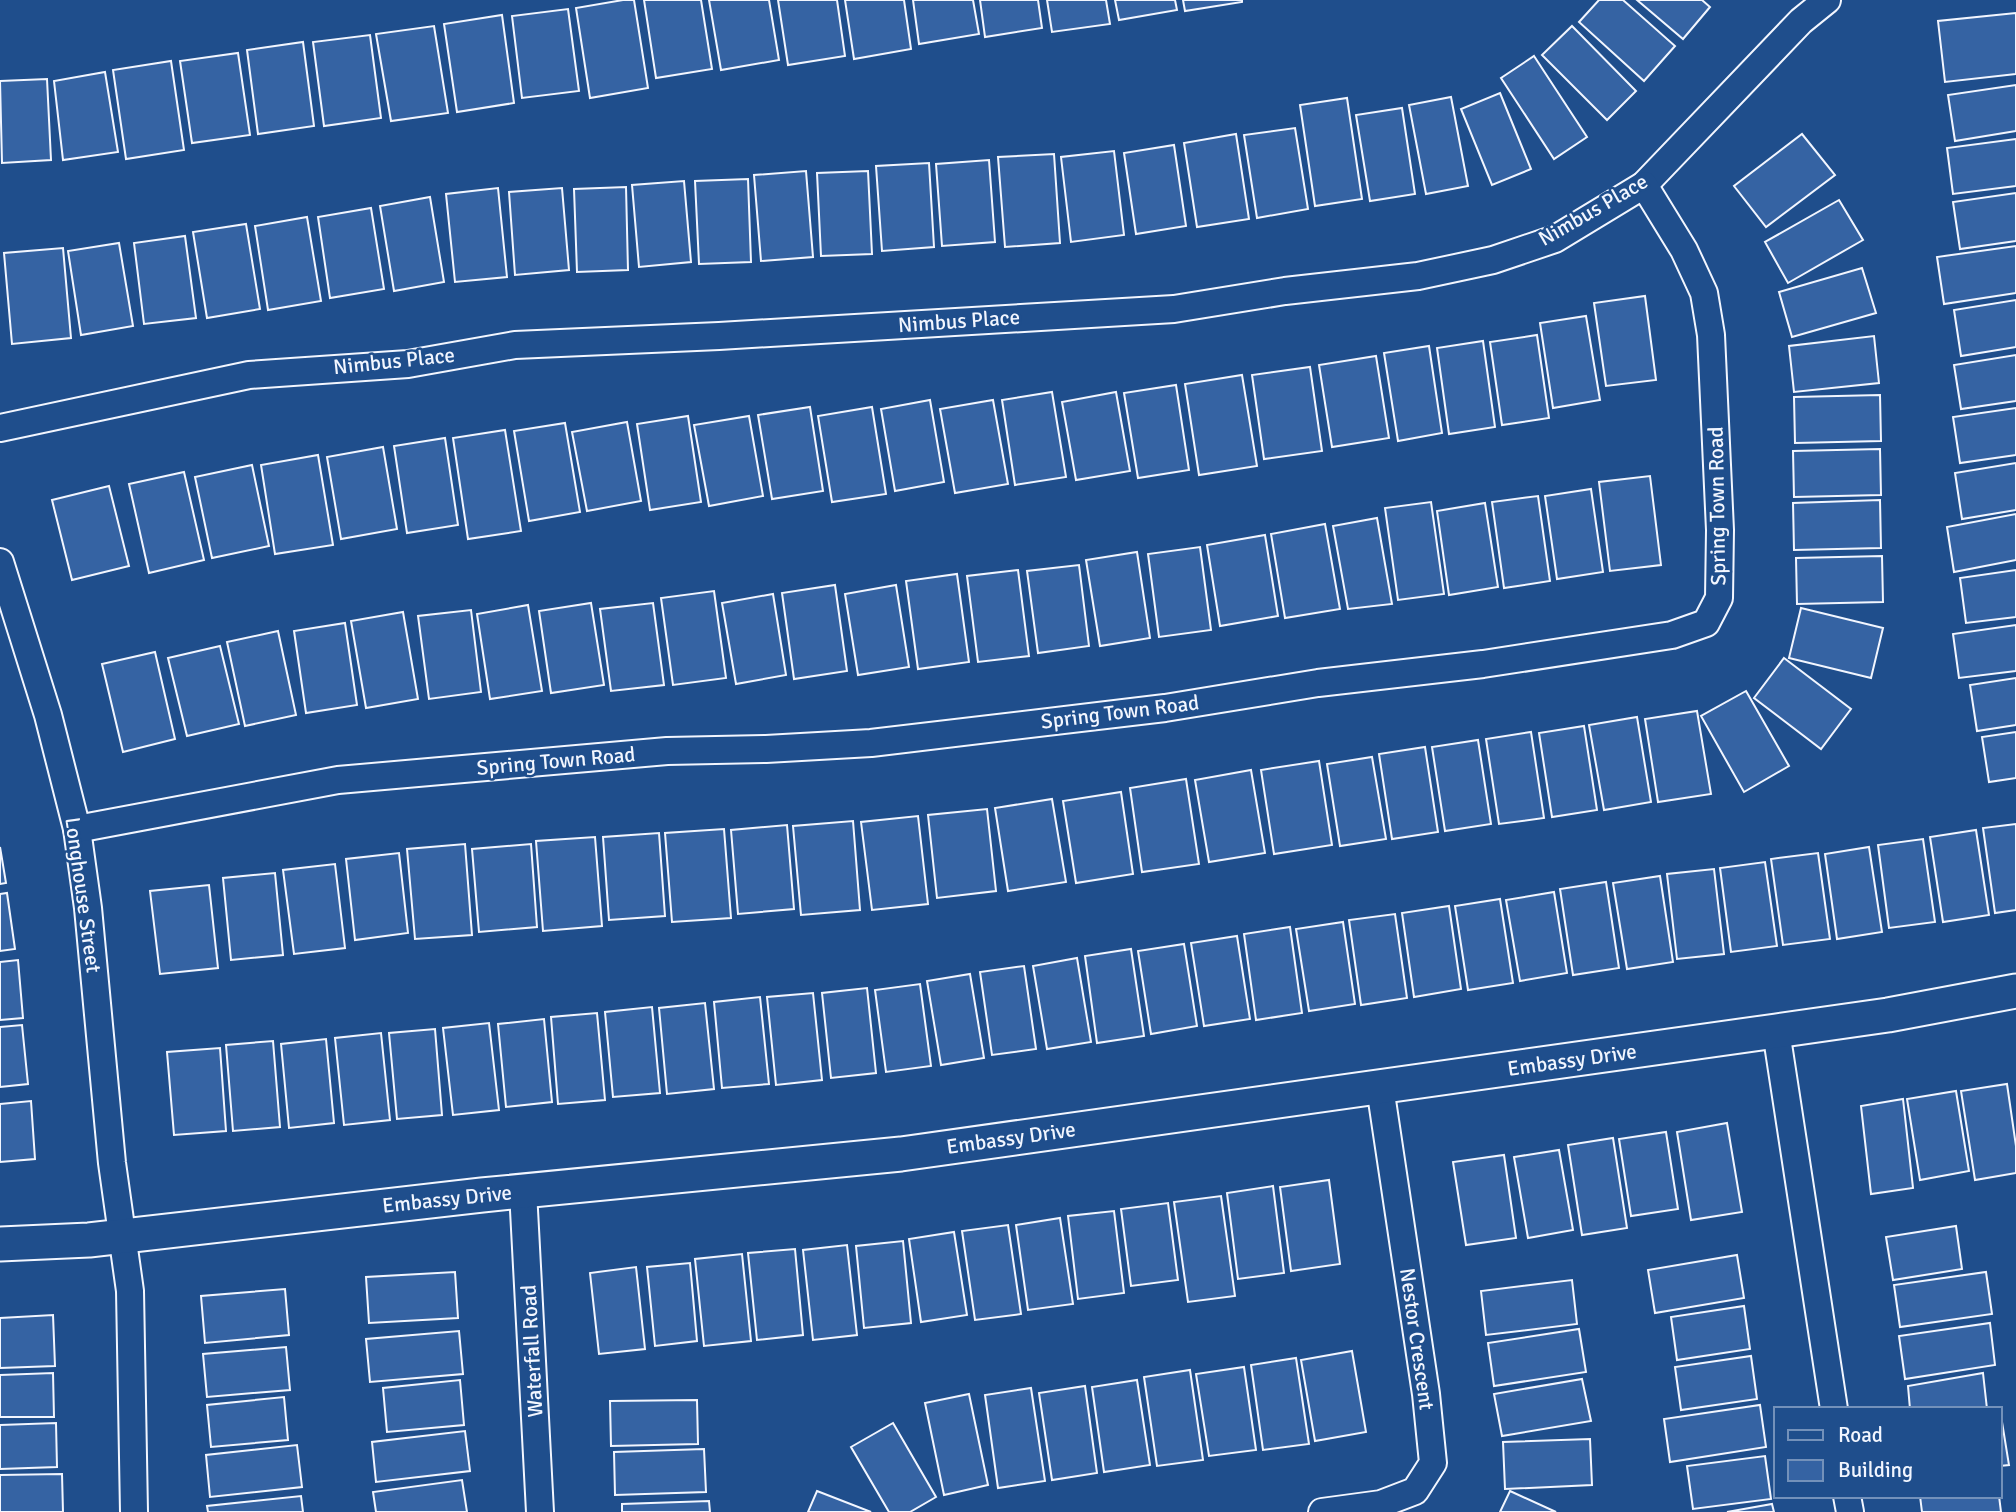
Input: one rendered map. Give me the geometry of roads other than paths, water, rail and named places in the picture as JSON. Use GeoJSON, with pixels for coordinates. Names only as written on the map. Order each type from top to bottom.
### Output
{"type":"FeatureCollection","features":[{"type":"Feature","properties":{"kind":"street","name":"Nimbus Place"},"geometry":{"type":"LineString","coordinates":[[0,428],[249,375],[408,363],[515,345],[719,336],[1174,309],[1285,290],[1418,276],[1493,260],[1555,239],[1644,185],[1801,20],[1827,0]]}},
{"type":"Feature","properties":{"kind":"street","name":"Spring Town Road"},"geometry":{"type":"LineString","coordinates":[[77,829],[338,780],[667,751],[871,743],[1165,708],[1318,683],[1483,664],[1672,635],[1706,623],[1718,598],[1720,530],[1711,335],[1703,293],[1684,250],[1644,185]]}},
{"type":"Feature","properties":{"kind":"street","name":"Longhouse Street"},"geometry":{"type":"LineString","coordinates":[[0,562],[48,715],[77,829],[88,908],[112,1163],[122,1236]]}},
{"type":"Feature","properties":{"kind":"street","name":"Embassy Drive"},"geometry":{"type":"LineString","coordinates":[[0,1244],[122,1236],[523,1191],[901,1154],[1888,1015],[2016,991]]}},
{"type":"Feature","properties":{"kind":"street"},"geometry":{"type":"LineString","coordinates":[[1776,1031],[1834,1407]]}},
{"type":"Feature","properties":{"kind":"street","name":"Nestor Crescent"},"geometry":{"type":"LineString","coordinates":[[1322,1512],[1381,1504],[1415,1492],[1433,1463],[1426,1394],[1380,1087]]}},
{"type":"Feature","properties":{"kind":"street","name":"Waterfall Road"},"geometry":{"type":"LineString","coordinates":[[523,1191],[540,1512]]}},
{"type":"Feature","properties":{"kind":"street"},"geometry":{"type":"LineString","coordinates":[[122,1236],[130,1291],[134,1512]]}}]}
